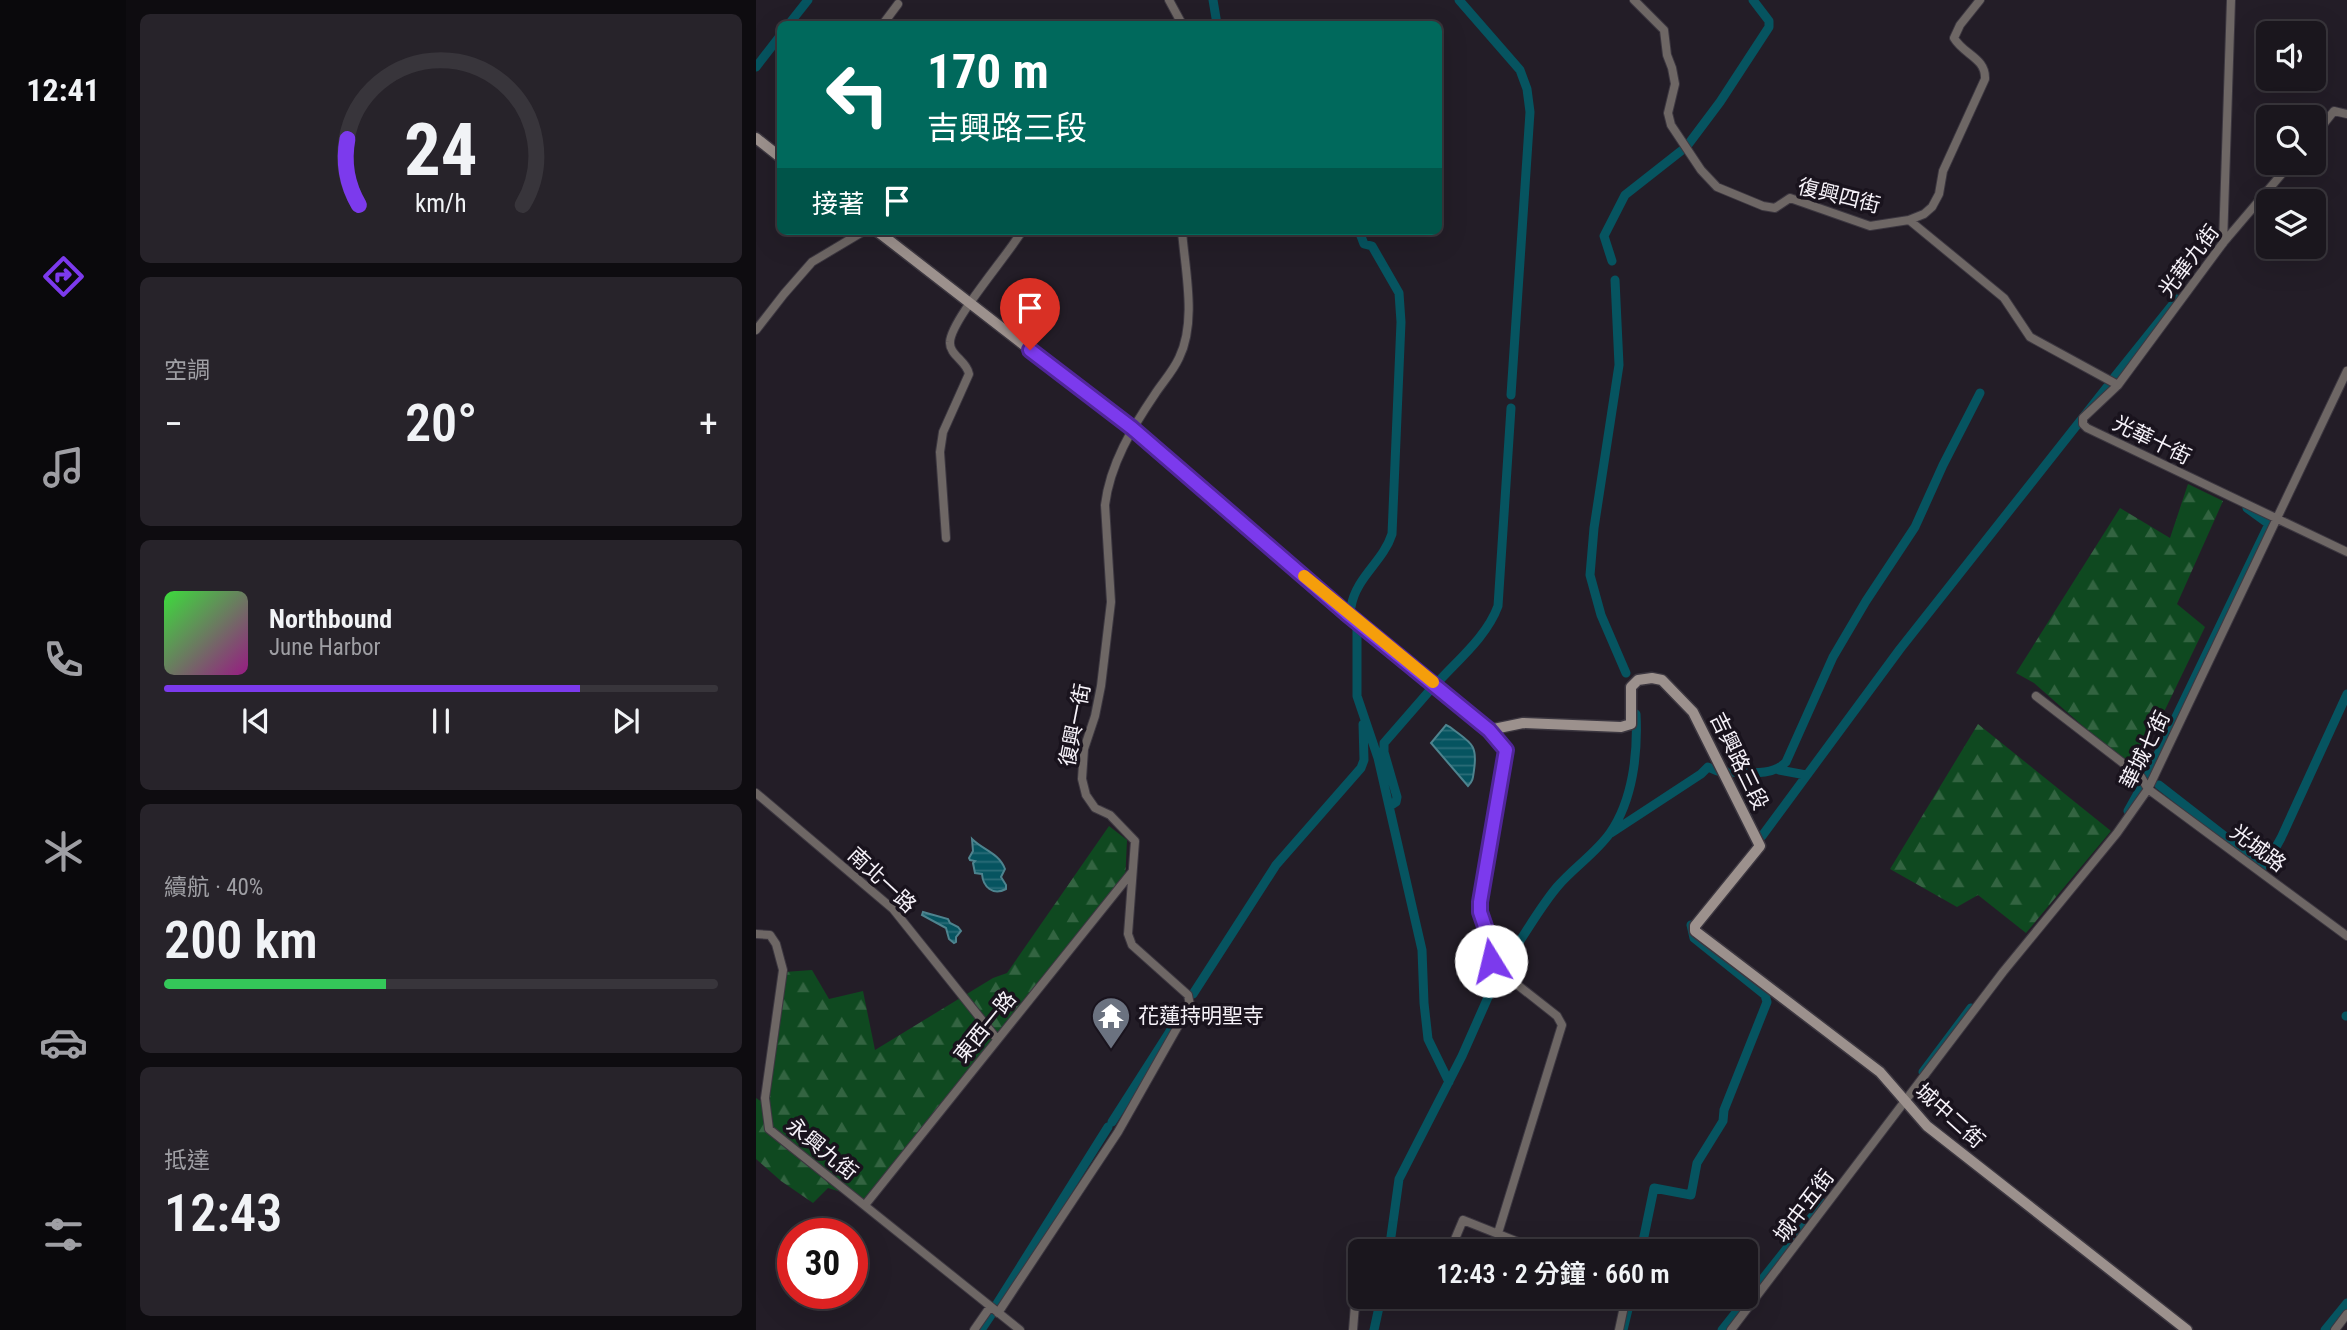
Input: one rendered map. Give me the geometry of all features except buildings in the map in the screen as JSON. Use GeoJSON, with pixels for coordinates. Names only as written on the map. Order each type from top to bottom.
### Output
{"type":"FeatureCollection","features":[{"type":"Feature","properties":{"kind":"street"},"geometry":{"type":"LineString","coordinates":[[1169,0],[1180,21]]}},
{"type":"Feature","properties":{"kind":"street","name":"復興四街"},"geometry":{"type":"LineString","coordinates":[[1634,0],[1664,30],[1675,84],[1668,113],[1671,125],[1701,170],[1717,187],[1763,206],[1775,208],[1790,198],[1870,226],[1909,220],[1924,214],[1932,207],[1939,194],[1943,171],[1985,79],[1982,64],[1958,45],[1954,38],[1959,25],[1980,0]]}},
{"type":"Feature","properties":{"kind":"street"},"geometry":{"type":"LineString","coordinates":[[2223,243],[2231,0]]}},
{"type":"Feature","properties":{"kind":"street"},"geometry":{"type":"LineString","coordinates":[[885,21],[898,4]]}},
{"type":"Feature","properties":{"kind":"street"},"geometry":{"type":"LineString","coordinates":[[2326,121],[2334,111],[2347,114]]}},
{"type":"Feature","properties":{"kind":"street"},"geometry":{"type":"LineString","coordinates":[[756,138],[777,155]]}},
{"type":"Feature","properties":{"kind":"street","name":"光華九街"},"geometry":{"type":"LineString","coordinates":[[2118,384],[2223,243],[2281,175]]}},
{"type":"Feature","properties":{"kind":"street","name":"光華十街"},"geometry":{"type":"LineString","coordinates":[[1909,220],[2004,298],[2030,337],[2118,384],[2083,418],[2083,424],[2087,428],[2347,552]]}},
{"type":"Feature","properties":{"kind":"street"},"geometry":{"type":"LineString","coordinates":[[756,330],[783,293],[812,262],[857,235]]}},
{"type":"Feature","properties":{"kind":"street"},"geometry":{"type":"LineString","coordinates":[[882,235],[1132,428],[1346,613],[1489,730],[1506,750],[1480,912],[1490,941],[1491,961],[1558,1016],[1562,1025],[1498,1233]]}},
{"type":"Feature","properties":{"kind":"street"},"geometry":{"type":"LineString","coordinates":[[946,538],[940,452],[943,432],[969,374],[966,365],[952,350],[952,335],[970,303],[1020,235]]}},
{"type":"Feature","properties":{"kind":"street","name":"復興一街"},"geometry":{"type":"LineString","coordinates":[[999,1313],[1118,1132],[1190,1005],[1188,995],[1132,945],[1128,934],[1135,841],[1111,815],[1096,808],[1086,795],[1082,779],[1084,750],[1097,706],[1111,602],[1105,505],[1109,479],[1132,428],[1179,358],[1186,335],[1189,299],[1182,235]]}},
{"type":"Feature","properties":{"kind":"street","name":"華城七街"},"geometry":{"type":"LineString","coordinates":[[1905,1102],[2003,972],[2117,833],[2148,789],[2347,371]]}},
{"type":"Feature","properties":{"kind":"street","name":"吉興路三段"},"geometry":{"type":"LineString","coordinates":[[1489,730],[1523,723],[1621,727],[1629,725],[1631,687],[1638,680],[1662,680],[1693,712],[1760,846],[1695,926]]}},
{"type":"Feature","properties":{"kind":"street","name":"光城路"},"geometry":{"type":"LineString","coordinates":[[2036,696],[2141,777],[2148,789],[2347,936]]}},
{"type":"Feature","properties":{"kind":"street","name":"南北一路"},"geometry":{"type":"LineString","coordinates":[[756,793],[893,909],[997,1039]]}},
{"type":"Feature","properties":{"kind":"street","name":"東西一路"},"geometry":{"type":"LineString","coordinates":[[864,1205],[1132,872]]}},
{"type":"Feature","properties":{"kind":"street","name":"城中二街"},"geometry":{"type":"LineString","coordinates":[[1695,926],[1695,931],[1880,1072],[1927,1126],[2187,1330]]}},
{"type":"Feature","properties":{"kind":"street","name":"永興九街"},"geometry":{"type":"LineString","coordinates":[[756,934],[770,934],[776,944],[783,970],[765,1098],[769,1129],[1020,1330]]}},
{"type":"Feature","properties":{"kind":"street","name":"城中五街"},"geometry":{"type":"LineString","coordinates":[[1731,1330],[1905,1102]]}},
{"type":"Feature","properties":{"kind":"street"},"geometry":{"type":"LineString","coordinates":[[1455,1239],[1463,1220],[1512,1239]]}},
{"type":"Feature","properties":{"kind":"street"},"geometry":{"type":"LineString","coordinates":[[974,1330],[990,1307]]}},
{"type":"Feature","properties":{"kind":"street"},"geometry":{"type":"LineString","coordinates":[[1353,1330],[1355,1309]]}},
{"type":"Feature","properties":{"kind":"street"},"geometry":{"type":"LineString","coordinates":[[1619,1330],[1623,1309]]}},
{"type":"Feature","properties":{"kind":"street"},"geometry":{"type":"LineString","coordinates":[[2335,1330],[2347,1314]]}},
{"type":"Feature","properties":{"kind":"green space"},"geometry":{"type":"Polygon","coordinates":[[[2188,484],[2223,501],[2177,604],[2205,627],[2135,772],[2034,683],[2016,673],[2120,508],[2170,538],[2188,484]]]}},
{"type":"Feature","properties":{"kind":"green space"},"geometry":{"type":"Polygon","coordinates":[[[1978,724],[2111,831],[2026,933],[1978,895],[1957,907],[1890,869],[1978,724]]]}},
{"type":"Feature","properties":{"kind":"green space"},"geometry":{"type":"Polygon","coordinates":[[[1109,826],[1127,840],[1125,882],[864,1199],[828,1188],[813,1203],[781,1181],[756,1159],[756,1098],[762,1102],[784,972],[812,970],[829,999],[863,991],[875,1050],[993,978],[1007,973],[1109,826]]]}},
{"type":"Feature","properties":{"kind":"water"},"geometry":{"type":"Polygon","coordinates":[[[1446,725],[1471,744],[1475,754],[1472,781],[1468,786],[1431,743],[1446,725]]]}},
{"type":"Feature","properties":{"kind":"water"},"geometry":{"type":"Polygon","coordinates":[[[972,839],[995,855],[1002,864],[1005,869],[1001,877],[1006,889],[989,889],[982,874],[975,873],[975,861],[969,858],[973,851],[972,839]]]}},
{"type":"Feature","properties":{"kind":"water"},"geometry":{"type":"Polygon","coordinates":[[[923,912],[948,919],[958,927],[961,931],[956,942],[949,939],[946,928],[922,915],[923,912]]]}},
{"type":"Feature","properties":{"kind":"waterway"},"geometry":{"type":"LineString","coordinates":[[791,21],[808,0]]}},
{"type":"Feature","properties":{"kind":"waterway"},"geometry":{"type":"LineString","coordinates":[[1213,0],[1216,21]]}},
{"type":"Feature","properties":{"kind":"waterway"},"geometry":{"type":"LineString","coordinates":[[1459,0],[1520,70],[1527,89],[1530,112],[1511,395]]}},
{"type":"Feature","properties":{"kind":"waterway"},"geometry":{"type":"LineString","coordinates":[[1687,146],[1720,102],[1769,27],[1769,21],[1753,0]]}},
{"type":"Feature","properties":{"kind":"waterway"},"geometry":{"type":"LineString","coordinates":[[756,67],[777,40]]}},
{"type":"Feature","properties":{"kind":"waterway"},"geometry":{"type":"LineString","coordinates":[[1612,261],[1604,236],[1625,195],[1681,151]]}},
{"type":"Feature","properties":{"kind":"waterway"},"geometry":{"type":"LineString","coordinates":[[1351,607],[1358,587],[1392,534],[1401,322],[1399,293],[1372,246],[1364,244],[1361,235]]}},
{"type":"Feature","properties":{"kind":"waterway"},"geometry":{"type":"LineString","coordinates":[[1615,280],[1619,365],[1594,528],[1590,575],[1601,615],[1626,673]]}},
{"type":"Feature","properties":{"kind":"waterway"},"geometry":{"type":"LineString","coordinates":[[2112,380],[2177,299]]}},
{"type":"Feature","properties":{"kind":"waterway"},"geometry":{"type":"LineString","coordinates":[[1762,836],[1900,649],[2107,387]]}},
{"type":"Feature","properties":{"kind":"waterway"},"geometry":{"type":"LineString","coordinates":[[1728,772],[1767,772],[1786,762],[1833,657],[1915,527],[1980,393]]}},
{"type":"Feature","properties":{"kind":"waterway"},"geometry":{"type":"LineString","coordinates":[[1438,682],[1480,637],[1498,606],[1511,408]]}},
{"type":"Feature","properties":{"kind":"waterway"},"geometry":{"type":"LineString","coordinates":[[2148,775],[2269,524],[2247,508]]}},
{"type":"Feature","properties":{"kind":"waterway"},"geometry":{"type":"LineString","coordinates":[[1357,629],[1357,696],[1378,758],[1422,950],[1428,1039],[1449,1082]]}},
{"type":"Feature","properties":{"kind":"waterway"},"geometry":{"type":"LineString","coordinates":[[1390,806],[1396,802],[1397,797],[1384,752],[1384,743],[1431,689]]}},
{"type":"Feature","properties":{"kind":"waterway"},"geometry":{"type":"LineString","coordinates":[[2159,785],[2263,866],[2266,865],[2347,694]]}},
{"type":"Feature","properties":{"kind":"waterway"},"geometry":{"type":"LineString","coordinates":[[1503,967],[1550,896],[1604,840],[1618,820],[1632,776],[1636,714]]}},
{"type":"Feature","properties":{"kind":"waterway"},"geometry":{"type":"LineString","coordinates":[[1193,994],[1276,865],[1361,768],[1364,760],[1363,724]]}},
{"type":"Feature","properties":{"kind":"waterway"},"geometry":{"type":"LineString","coordinates":[[1611,833],[1708,767],[1717,771]]}},
{"type":"Feature","properties":{"kind":"waterway"},"geometry":{"type":"LineString","coordinates":[[1779,770],[1806,775]]}},
{"type":"Feature","properties":{"kind":"waterway"},"geometry":{"type":"LineString","coordinates":[[2128,811],[2143,784]]}},
{"type":"Feature","properties":{"kind":"waterway"},"geometry":{"type":"LineString","coordinates":[[1643,1239],[1654,1188],[1691,1195],[1697,1163],[1723,1121],[1724,1110],[1767,1002],[1765,995],[1694,938],[1691,925]]}},
{"type":"Feature","properties":{"kind":"waterway"},"geometry":{"type":"LineString","coordinates":[[1391,1239],[1399,1179],[1462,1056],[1497,977]]}},
{"type":"Feature","properties":{"kind":"waterway"},"geometry":{"type":"LineString","coordinates":[[1923,1072],[1971,1008]]}},
{"type":"Feature","properties":{"kind":"waterway"},"geometry":{"type":"LineString","coordinates":[[1112,1122],[1181,1014]]}},
{"type":"Feature","properties":{"kind":"waterway"},"geometry":{"type":"LineString","coordinates":[[995,1307],[1108,1127]]}},
{"type":"Feature","properties":{"kind":"waterway"},"geometry":{"type":"LineString","coordinates":[[1722,1330],[1823,1203]]}},
{"type":"Feature","properties":{"kind":"waterway"},"geometry":{"type":"LineString","coordinates":[[2325,1330],[2347,1303]]}},
{"type":"Feature","properties":{"kind":"waterway"},"geometry":{"type":"LineString","coordinates":[[1374,1330],[1379,1309]]}},
{"type":"Feature","properties":{"kind":"waterway"},"geometry":{"type":"LineString","coordinates":[[1623,1330],[1628,1309]]}},
{"type":"Feature","properties":{"kind":"waterway"},"geometry":{"type":"LineString","coordinates":[[981,1330],[991,1315]]}},
{"type":"Feature","properties":{"kind":"slow traffic"},"geometry":{"type":"LineString","coordinates":[[1304,576],[1433,682]]}},
{"type":"Feature","properties":{"kind":"place","name":"花蓮持明聖寺"},"geometry":{"type":"Point","coordinates":[1111,1050]}},
{"type":"Feature","properties":{"kind":"route"},"geometry":{"type":"LineString","coordinates":[[1030,350],[1132,428],[1346,613],[1489,730],[1506,750],[1480,902],[1480,912],[1490,941],[1491,961]]}}]}
